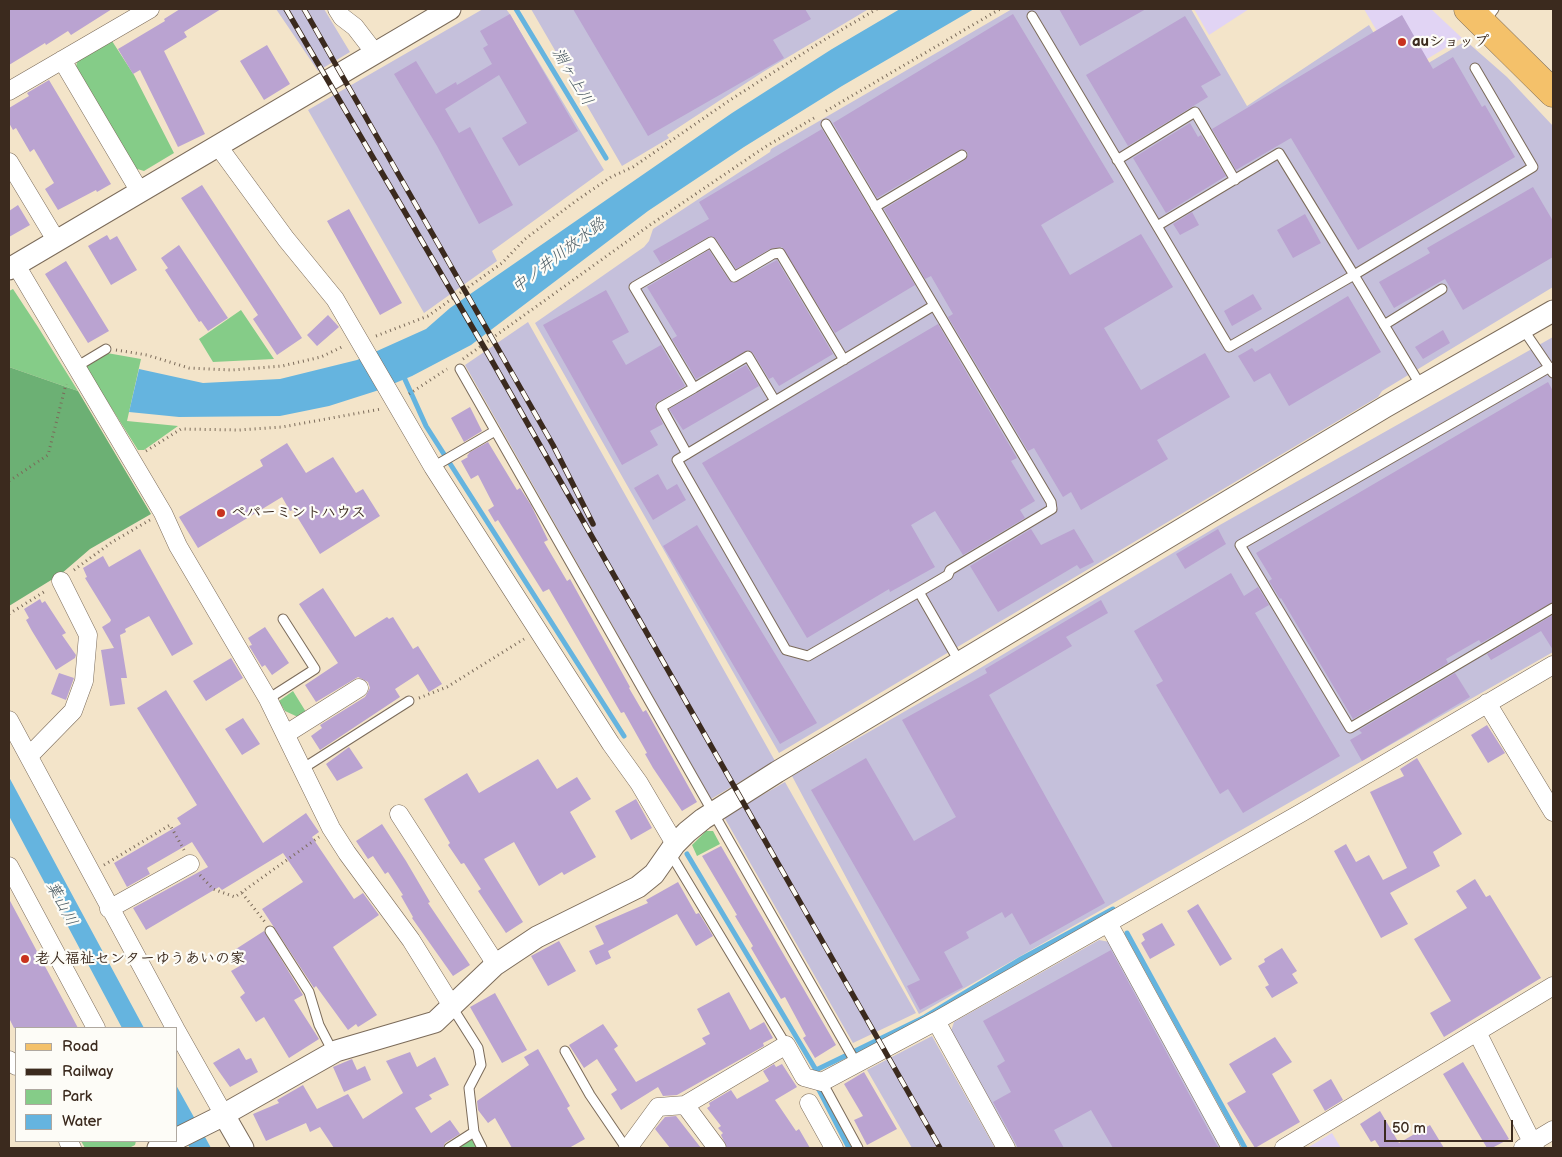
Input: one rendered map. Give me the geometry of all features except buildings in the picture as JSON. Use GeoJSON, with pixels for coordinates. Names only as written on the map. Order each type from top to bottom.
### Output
{"type":"FeatureCollection","features":[{"type":"Feature","properties":{"kind":"main road"},"geometry":{"type":"LineString","coordinates":[[1482,14],[1553,93]]}},
{"type":"Feature","properties":{"kind":"street"},"geometry":{"type":"LineString","coordinates":[[9,91],[150,9]]}},
{"type":"Feature","properties":{"kind":"street"},"geometry":{"type":"LineString","coordinates":[[337,9],[342,17],[355,27],[375,53]]}},
{"type":"Feature","properties":{"kind":"street"},"geometry":{"type":"LineString","coordinates":[[450,9],[12,267],[76,367],[163,513],[178,546],[268,699],[331,828],[347,853],[411,940],[452,1006]]}},
{"type":"Feature","properties":{"kind":"street"},"geometry":{"type":"LineString","coordinates":[[62,60],[140,192]]}},
{"type":"Feature","properties":{"kind":"street"},"geometry":{"type":"LineString","coordinates":[[218,146],[286,239],[336,299],[433,467],[611,744],[639,783],[673,848]]}},
{"type":"Feature","properties":{"kind":"street"},"geometry":{"type":"LineString","coordinates":[[9,162],[56,240]]}},
{"type":"Feature","properties":{"kind":"street"},"geometry":{"type":"LineString","coordinates":[[178,1137],[220,1117],[333,1052],[435,1022],[495,965],[537,937],[638,887],[654,874],[673,848],[712,813],[776,772],[1421,386],[1553,311]]}},
{"type":"Feature","properties":{"kind":"street"},"geometry":{"type":"LineString","coordinates":[[29,756],[73,711],[84,681],[88,635],[62,580]]}},
{"type":"Feature","properties":{"kind":"street"},"geometry":{"type":"LineString","coordinates":[[627,1148],[658,1107],[685,1105],[786,1045],[804,1077],[822,1082],[936,1021],[1305,811],[1553,665]]}},
{"type":"Feature","properties":{"kind":"street"},"geometry":{"type":"LineString","coordinates":[[286,734],[359,688]]}},
{"type":"Feature","properties":{"kind":"street"},"geometry":{"type":"LineString","coordinates":[[1487,703],[1553,812]]}},
{"type":"Feature","properties":{"kind":"street"},"geometry":{"type":"LineString","coordinates":[[9,720],[109,909],[175,1027]]}},
{"type":"Feature","properties":{"kind":"street"},"geometry":{"type":"LineString","coordinates":[[398,814],[495,965]]}},
{"type":"Feature","properties":{"kind":"street"},"geometry":{"type":"LineString","coordinates":[[109,909],[190,863]]}},
{"type":"Feature","properties":{"kind":"street"},"geometry":{"type":"LineString","coordinates":[[9,866],[95,1027]]}},
{"type":"Feature","properties":{"kind":"street"},"geometry":{"type":"LineString","coordinates":[[1108,923],[1231,1148]]}},
{"type":"Feature","properties":{"kind":"street"},"geometry":{"type":"LineString","coordinates":[[1284,1148],[1553,986]]}},
{"type":"Feature","properties":{"kind":"street"},"geometry":{"type":"LineString","coordinates":[[936,1021],[1006,1148]]}},
{"type":"Feature","properties":{"kind":"street"},"geometry":{"type":"LineString","coordinates":[[1477,1032],[1530,1146],[1553,1130]]}},
{"type":"Feature","properties":{"kind":"street"},"geometry":{"type":"LineString","coordinates":[[178,1033],[220,1117],[243,1148]]}},
{"type":"Feature","properties":{"kind":"street"},"geometry":{"type":"LineString","coordinates":[[809,1103],[834,1148]]}},
{"type":"Feature","properties":{"kind":"street"},"geometry":{"type":"LineString","coordinates":[[685,1105],[717,1148]]}},
{"type":"Feature","properties":{"kind":"lane"},"geometry":{"type":"LineString","coordinates":[[1032,16],[1229,347],[1354,275],[1532,167],[1475,68]]}},
{"type":"Feature","properties":{"kind":"lane"},"geometry":{"type":"LineString","coordinates":[[1117,160],[1195,112],[1235,180]]}},
{"type":"Feature","properties":{"kind":"lane"},"geometry":{"type":"LineString","coordinates":[[826,124],[1051,502],[1052,509],[950,570],[948,575],[808,656],[786,650],[677,460],[933,306]]}},
{"type":"Feature","properties":{"kind":"lane"},"geometry":{"type":"LineString","coordinates":[[1157,226],[1280,153],[1421,386]]}},
{"type":"Feature","properties":{"kind":"lane"},"geometry":{"type":"LineString","coordinates":[[875,207],[962,155]]}},
{"type":"Feature","properties":{"kind":"lane"},"geometry":{"type":"LineString","coordinates":[[694,388],[634,287],[711,242],[734,276],[773,254],[780,253],[844,360]]}},
{"type":"Feature","properties":{"kind":"lane"},"geometry":{"type":"LineString","coordinates":[[1384,325],[1442,289]]}},
{"type":"Feature","properties":{"kind":"lane"},"geometry":{"type":"LineString","coordinates":[[1523,329],[1550,364],[1240,545],[1350,728],[1553,608]]}},
{"type":"Feature","properties":{"kind":"lane"},"geometry":{"type":"LineString","coordinates":[[76,367],[106,349]]}},
{"type":"Feature","properties":{"kind":"lane"},"geometry":{"type":"LineString","coordinates":[[687,454],[661,408],[694,388],[748,356],[775,401]]}},
{"type":"Feature","properties":{"kind":"lane"},"geometry":{"type":"LineString","coordinates":[[459,365],[712,813],[856,1063]]}},
{"type":"Feature","properties":{"kind":"lane"},"geometry":{"type":"LineString","coordinates":[[433,467],[495,431]]}},
{"type":"Feature","properties":{"kind":"lane"},"geometry":{"type":"LineString","coordinates":[[919,592],[960,663]]}},
{"type":"Feature","properties":{"kind":"lane"},"geometry":{"type":"LineString","coordinates":[[268,699],[315,669],[283,619]]}},
{"type":"Feature","properties":{"kind":"lane"},"geometry":{"type":"LineString","coordinates":[[302,769],[409,701]]}},
{"type":"Feature","properties":{"kind":"lane"},"geometry":{"type":"LineString","coordinates":[[673,848],[786,1045]]}},
{"type":"Feature","properties":{"kind":"lane"},"geometry":{"type":"LineString","coordinates":[[270,931],[309,992],[319,1025],[333,1052]]}},
{"type":"Feature","properties":{"kind":"lane"},"geometry":{"type":"LineString","coordinates":[[452,1006],[478,1048],[481,1064],[469,1088],[470,1112],[474,1132],[482,1148]]}},
{"type":"Feature","properties":{"kind":"lane"},"geometry":{"type":"LineString","coordinates":[[565,1051],[590,1095],[627,1148]]}},
{"type":"Feature","properties":{"kind":"lane"},"geometry":{"type":"LineString","coordinates":[[822,1082],[858,1148]]}},
{"type":"Feature","properties":{"kind":"lane"},"geometry":{"type":"LineString","coordinates":[[449,1148],[474,1132]]}},
{"type":"Feature","properties":{"kind":"path"},"geometry":{"type":"LineString","coordinates":[[106,349],[147,355],[190,368],[232,370],[282,366],[322,357],[428,316],[502,263],[524,239],[580,198],[611,177],[633,167],[730,100],[877,9]]}},
{"type":"Feature","properties":{"kind":"path"},"geometry":{"type":"LineString","coordinates":[[459,365],[650,225],[765,147],[1000,9]]}},
{"type":"Feature","properties":{"kind":"path"},"geometry":{"type":"LineString","coordinates":[[418,389],[450,367]]}},
{"type":"Feature","properties":{"kind":"path"},"geometry":{"type":"LineString","coordinates":[[9,481],[48,455],[65,383],[72,386]]}},
{"type":"Feature","properties":{"kind":"path"},"geometry":{"type":"LineString","coordinates":[[132,460],[181,429],[239,430],[282,427],[360,414],[387,407],[393,399]]}},
{"type":"Feature","properties":{"kind":"path"},"geometry":{"type":"LineString","coordinates":[[9,614],[62,580],[112,542],[155,518]]}},
{"type":"Feature","properties":{"kind":"path"},"geometry":{"type":"LineString","coordinates":[[409,701],[431,695],[447,687],[538,629]]}},
{"type":"Feature","properties":{"kind":"path"},"geometry":{"type":"LineString","coordinates":[[91,873],[170,825],[190,863],[213,889],[235,898],[331,828]]}},
{"type":"Feature","properties":{"kind":"path"},"geometry":{"type":"LineString","coordinates":[[242,893],[270,931]]}},
{"type":"Feature","properties":{"kind":"shaded area"},"geometry":{"type":"Polygon","coordinates":[[[276,9],[324,9],[350,52],[318,71],[276,9]]]}},
{"type":"Feature","properties":{"kind":"shaded area"},"geometry":{"type":"Polygon","coordinates":[[[483,9],[506,9],[604,170],[492,251],[497,261],[424,313],[308,110],[483,9]]]}},
{"type":"Feature","properties":{"kind":"shaded area"},"geometry":{"type":"Polygon","coordinates":[[[531,9],[867,10],[763,72],[667,135],[669,138],[622,166],[531,9]]]}},
{"type":"Feature","properties":{"kind":"shaded area"},"geometry":{"type":"Polygon","coordinates":[[[1012,9],[1191,9],[1247,106],[1369,25],[1401,79],[1466,41],[1507,77],[1553,126],[1553,287],[1382,391],[1378,397],[779,753],[535,323],[644,247],[649,241],[653,229],[770,152],[771,149],[1012,9]]]}},
{"type":"Feature","properties":{"kind":"shaded area"},"geometry":{"type":"Polygon","coordinates":[[[1194,9],[1249,9],[1209,35],[1194,9]]]}},
{"type":"Feature","properties":{"kind":"shaded area"},"geometry":{"type":"Polygon","coordinates":[[[1364,9],[1431,9],[1462,38],[1402,74],[1364,9]]]}},
{"type":"Feature","properties":{"kind":"shaded area"},"geometry":{"type":"Polygon","coordinates":[[[528,322],[775,761],[711,799],[465,365],[528,322]]]}},
{"type":"Feature","properties":{"kind":"shaded area"},"geometry":{"type":"Polygon","coordinates":[[[1553,337],[1553,652],[919,1014],[792,776],[977,670],[1218,526],[1553,337]]]}},
{"type":"Feature","properties":{"kind":"shaded area"},"geometry":{"type":"Polygon","coordinates":[[[785,782],[916,1013],[853,1043],[724,817],[785,782]]]}},
{"type":"Feature","properties":{"kind":"shaded area"},"geometry":{"type":"Polygon","coordinates":[[[1099,940],[1110,942],[1224,1148],[1017,1148],[951,1031],[954,1022],[1099,940]]]}},
{"type":"Feature","properties":{"kind":"shaded area"},"geometry":{"type":"Polygon","coordinates":[[[932,1036],[995,1148],[912,1148],[867,1070],[932,1036]]]}},
{"type":"Feature","properties":{"kind":"shaded area"},"geometry":{"type":"Polygon","coordinates":[[[1332,1133],[1341,1148],[1307,1148],[1332,1133]]]}},
{"type":"Feature","properties":{"kind":"green space"},"geometry":{"type":"Polygon","coordinates":[[[112,41],[134,75],[174,153],[144,171],[134,168],[75,70],[78,59],[112,41]]]}},
{"type":"Feature","properties":{"kind":"green space"},"geometry":{"type":"Polygon","coordinates":[[[13,289],[78,391],[9,367],[9,291],[13,289]]]}},
{"type":"Feature","properties":{"kind":"green space"},"geometry":{"type":"Polygon","coordinates":[[[241,310],[274,359],[213,362],[199,339],[241,310]]]}},
{"type":"Feature","properties":{"kind":"green space"},"geometry":{"type":"Polygon","coordinates":[[[107,353],[141,359],[127,421],[178,426],[144,450],[138,450],[85,366],[107,353]]]}},
{"type":"Feature","properties":{"kind":"green space"},"geometry":{"type":"Polygon","coordinates":[[[9,367],[78,391],[151,514],[90,549],[61,574],[9,606],[9,367]]]}},
{"type":"Feature","properties":{"kind":"green space"},"geometry":{"type":"Polygon","coordinates":[[[293,691],[306,712],[298,717],[285,711],[279,701],[293,691]]]}},
{"type":"Feature","properties":{"kind":"green space"},"geometry":{"type":"Polygon","coordinates":[[[706,831],[713,831],[720,844],[697,856],[692,845],[706,831]]]}},
{"type":"Feature","properties":{"kind":"green space"},"geometry":{"type":"Polygon","coordinates":[[[468,1139],[472,1140],[477,1148],[455,1148],[468,1139]]]}},
{"type":"Feature","properties":{"kind":"green space"},"geometry":{"type":"Polygon","coordinates":[[[82,1142],[136,1142],[135,1145],[129,1148],[85,1148],[82,1142]]]}},
{"type":"Feature","properties":{"kind":"water","name":"中ノ井川放水路"},"geometry":{"type":"Polygon","coordinates":[[[900,9],[974,9],[842,86],[744,147],[648,211],[471,345],[412,376],[376,391],[329,406],[280,416],[179,417],[129,412],[139,369],[203,383],[280,379],[357,360],[426,329],[450,308],[732,113],[832,49],[900,9]]]}},
{"type":"Feature","properties":{"kind":"water","name":"葉山川"},"geometry":{"type":"Polygon","coordinates":[[[9,777],[143,1027],[121,1027],[9,816],[9,777]]]}},
{"type":"Feature","properties":{"kind":"water"},"geometry":{"type":"Polygon","coordinates":[[[178,1089],[211,1148],[190,1148],[178,1130],[178,1089]]]}},
{"type":"Feature","properties":{"kind":"waterway","name":"淵ヶ上川"},"geometry":{"type":"LineString","coordinates":[[516,9],[606,158]]}},
{"type":"Feature","properties":{"kind":"waterway"},"geometry":{"type":"LineString","coordinates":[[403,375],[426,426],[624,736]]}},
{"type":"Feature","properties":{"kind":"waterway"},"geometry":{"type":"LineString","coordinates":[[687,854],[816,1070],[845,1056]]}},
{"type":"Feature","properties":{"kind":"waterway"},"geometry":{"type":"LineString","coordinates":[[853,1052],[925,1017],[1021,959],[1113,909]]}},
{"type":"Feature","properties":{"kind":"waterway"},"geometry":{"type":"LineString","coordinates":[[1127,933],[1245,1148]]}},
{"type":"Feature","properties":{"kind":"waterway"},"geometry":{"type":"LineString","coordinates":[[816,1084],[849,1148]]}},
{"type":"Feature","properties":{"kind":"railway"},"geometry":{"type":"LineString","coordinates":[[286,9],[488,354],[940,1148]]}},
{"type":"Feature","properties":{"kind":"railway"},"geometry":{"type":"LineString","coordinates":[[304,9],[553,445],[593,524]]}},
{"type":"Feature","properties":{"kind":"place","name":"auショップ"},"geometry":{"type":"Point","coordinates":[1402,42]}},
{"type":"Feature","properties":{"kind":"place","name":"ペパーミントハウス"},"geometry":{"type":"Point","coordinates":[221,513]}},
{"type":"Feature","properties":{"kind":"place","name":"老人福祉センターゆうあいの家"},"geometry":{"type":"Point","coordinates":[25,959]}}]}
